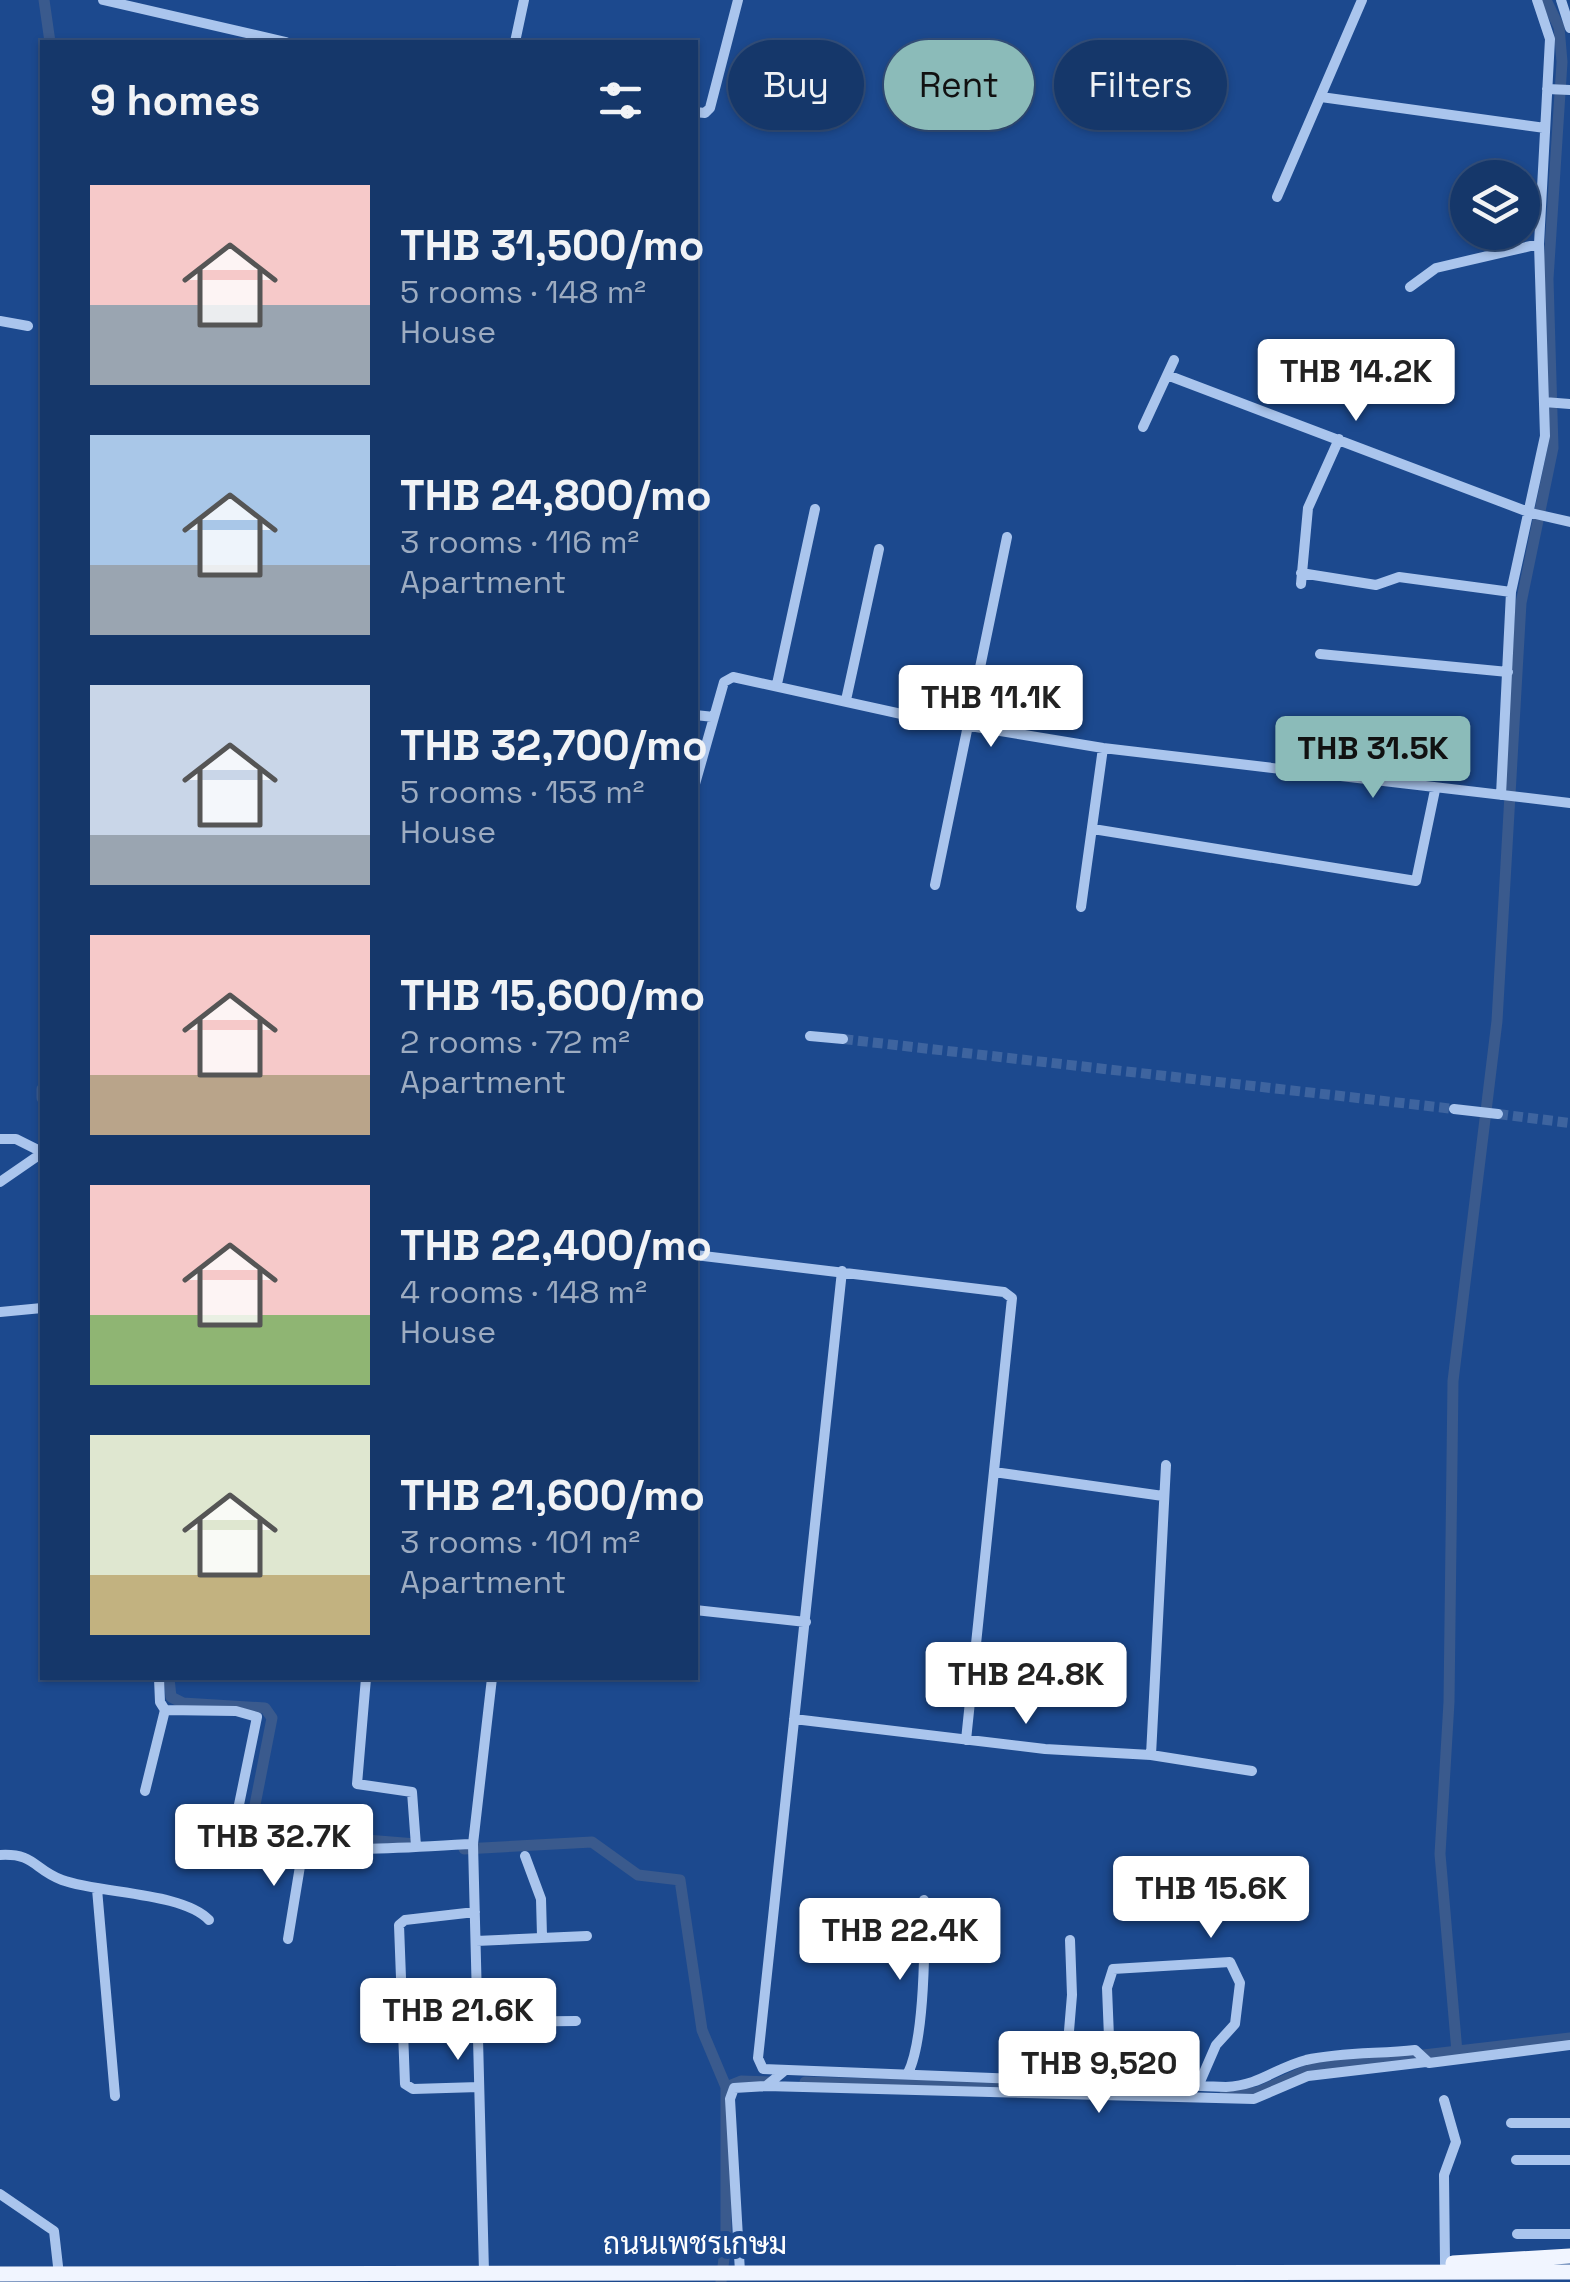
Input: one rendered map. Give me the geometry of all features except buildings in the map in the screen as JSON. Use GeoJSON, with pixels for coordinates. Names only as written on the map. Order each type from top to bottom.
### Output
{"type":"FeatureCollection","features":[{"type":"Feature","properties":{"kind":"main road","name":"ถนนเพชรเกษม"},"geometry":{"type":"LineString","coordinates":[[1390,2272],[1445,2264],[1570,2256]]}},
{"type":"Feature","properties":{"kind":"main road","name":"ถนนเพชรเกษม"},"geometry":{"type":"LineString","coordinates":[[0,2274],[1570,2272]]}},
{"type":"Feature","properties":{"kind":"street"},"geometry":{"type":"LineString","coordinates":[[102,0],[277,40]]}},
{"type":"Feature","properties":{"kind":"street"},"geometry":{"type":"LineString","coordinates":[[515,40],[524,0]]}},
{"type":"Feature","properties":{"kind":"street"},"geometry":{"type":"LineString","coordinates":[[698,112],[705,113],[710,108],[738,0]]}},
{"type":"Feature","properties":{"kind":"street"},"geometry":{"type":"LineString","coordinates":[[1276,198],[1362,0]]}},
{"type":"Feature","properties":{"kind":"street"},"geometry":{"type":"LineString","coordinates":[[1537,0],[1549,28],[1558,90],[1545,128],[1540,225]]}},
{"type":"Feature","properties":{"kind":"street"},"geometry":{"type":"LineString","coordinates":[[1561,0],[1570,28]]}},
{"type":"Feature","properties":{"kind":"street"},"geometry":{"type":"LineString","coordinates":[[1321,97],[1545,128]]}},
{"type":"Feature","properties":{"kind":"street"},"geometry":{"type":"LineString","coordinates":[[1410,287],[1436,268],[1513,250]]}},
{"type":"Feature","properties":{"kind":"street"},"geometry":{"type":"LineString","coordinates":[[1507,796],[1512,592],[1536,514],[1549,402],[1539,250]]}},
{"type":"Feature","properties":{"kind":"street"},"geometry":{"type":"LineString","coordinates":[[0,321],[28,326]]}},
{"type":"Feature","properties":{"kind":"street"},"geometry":{"type":"LineString","coordinates":[[1143,426],[1174,360]]}},
{"type":"Feature","properties":{"kind":"street"},"geometry":{"type":"LineString","coordinates":[[1167,375],[1536,514],[1570,522]]}},
{"type":"Feature","properties":{"kind":"street"},"geometry":{"type":"LineString","coordinates":[[1549,402],[1570,404]]}},
{"type":"Feature","properties":{"kind":"street"},"geometry":{"type":"LineString","coordinates":[[1339,439],[1308,508],[1301,578],[1376,585],[1399,577],[1512,592]]}},
{"type":"Feature","properties":{"kind":"street"},"geometry":{"type":"LineString","coordinates":[[776,684],[815,509]]}},
{"type":"Feature","properties":{"kind":"street"},"geometry":{"type":"LineString","coordinates":[[935,885],[1007,537]]}},
{"type":"Feature","properties":{"kind":"street"},"geometry":{"type":"LineString","coordinates":[[846,700],[879,549]]}},
{"type":"Feature","properties":{"kind":"street"},"geometry":{"type":"LineString","coordinates":[[1320,654],[1508,672]]}},
{"type":"Feature","properties":{"kind":"street"},"geometry":{"type":"LineString","coordinates":[[698,774],[726,679],[776,684],[965,726],[1104,748],[1570,803]]}},
{"type":"Feature","properties":{"kind":"street"},"geometry":{"type":"LineString","coordinates":[[698,715],[714,718]]}},
{"type":"Feature","properties":{"kind":"street"},"geometry":{"type":"LineString","coordinates":[[1081,907],[1104,748]]}},
{"type":"Feature","properties":{"kind":"street"},"geometry":{"type":"LineString","coordinates":[[1093,830],[1416,882],[1435,790]]}},
{"type":"Feature","properties":{"kind":"street"},"geometry":{"type":"LineString","coordinates":[[810,1036],[843,1039]]}},
{"type":"Feature","properties":{"kind":"street"},"geometry":{"type":"LineString","coordinates":[[1454,1109],[1494,1114]]}},
{"type":"Feature","properties":{"kind":"street"},"geometry":{"type":"LineString","coordinates":[[0,1139],[16,1140],[40,1151]]}},
{"type":"Feature","properties":{"kind":"street"},"geometry":{"type":"LineString","coordinates":[[0,1182],[40,1153]]}},
{"type":"Feature","properties":{"kind":"street"},"geometry":{"type":"LineString","coordinates":[[698,1255],[1009,1294],[966,1740]]}},
{"type":"Feature","properties":{"kind":"street"},"geometry":{"type":"LineString","coordinates":[[842,1271],[758,2058],[763,2069],[783,2073],[908,2073],[1244,2086],[1311,2059],[1507,2056],[1570,2045]]}},
{"type":"Feature","properties":{"kind":"street"},"geometry":{"type":"LineString","coordinates":[[0,1312],[40,1308]]}},
{"type":"Feature","properties":{"kind":"street"},"geometry":{"type":"LineString","coordinates":[[1151,1755],[1166,1465]]}},
{"type":"Feature","properties":{"kind":"street"},"geometry":{"type":"LineString","coordinates":[[994,1472],[1164,1496]]}},
{"type":"Feature","properties":{"kind":"street"},"geometry":{"type":"LineString","coordinates":[[698,1610],[806,1622]]}},
{"type":"Feature","properties":{"kind":"street"},"geometry":{"type":"LineString","coordinates":[[158,1680],[160,1702],[166,1710]]}},
{"type":"Feature","properties":{"kind":"street"},"geometry":{"type":"LineString","coordinates":[[366,1680],[357,1784],[412,1792],[416,1846]]}},
{"type":"Feature","properties":{"kind":"street"},"geometry":{"type":"LineString","coordinates":[[484,2272],[473,1847],[492,1680]]}},
{"type":"Feature","properties":{"kind":"street"},"geometry":{"type":"LineString","coordinates":[[145,1791],[166,1710]]}},
{"type":"Feature","properties":{"kind":"street"},"geometry":{"type":"LineString","coordinates":[[166,1710],[236,1711],[257,1717],[236,1829],[303,1848],[342,1851],[473,1847]]}},
{"type":"Feature","properties":{"kind":"street"},"geometry":{"type":"LineString","coordinates":[[794,1720],[966,1740],[1151,1755],[1252,1771]]}},
{"type":"Feature","properties":{"kind":"street"},"geometry":{"type":"LineString","coordinates":[[288,1939],[303,1848]]}},
{"type":"Feature","properties":{"kind":"street"},"geometry":{"type":"LineString","coordinates":[[0,1855],[24,1854],[52,1876],[190,1906],[210,1920]]}},
{"type":"Feature","properties":{"kind":"street"},"geometry":{"type":"LineString","coordinates":[[525,1856],[541,1899],[542,1936]]}},
{"type":"Feature","properties":{"kind":"street"},"geometry":{"type":"LineString","coordinates":[[97,1888],[116,2096]]}},
{"type":"Feature","properties":{"kind":"street"},"geometry":{"type":"LineString","coordinates":[[908,2073],[916,2052],[920,2018],[924,1900]]}},
{"type":"Feature","properties":{"kind":"street"},"geometry":{"type":"LineString","coordinates":[[475,1912],[405,1920],[400,1925],[405,2084],[412,2089],[479,2086]]}},
{"type":"Feature","properties":{"kind":"street"},"geometry":{"type":"LineString","coordinates":[[476,1941],[588,1936]]}},
{"type":"Feature","properties":{"kind":"street"},"geometry":{"type":"LineString","coordinates":[[1066,2079],[1072,1994],[1070,1940]]}},
{"type":"Feature","properties":{"kind":"street"},"geometry":{"type":"LineString","coordinates":[[1109,2036],[1107,1988],[1112,1970],[1230,1962],[1240,1983],[1235,2024],[1216,2045],[1199,2084]]}},
{"type":"Feature","properties":{"kind":"street"},"geometry":{"type":"LineString","coordinates":[[477,2022],[576,2021]]}},
{"type":"Feature","properties":{"kind":"street"},"geometry":{"type":"LineString","coordinates":[[728,2271],[730,2098],[737,2088],[1248,2100],[1308,2076],[1423,2058]]}},
{"type":"Feature","properties":{"kind":"street"},"geometry":{"type":"LineString","coordinates":[[768,2086],[783,2073]]}},
{"type":"Feature","properties":{"kind":"street"},"geometry":{"type":"LineString","coordinates":[[1444,2100],[1456,2142],[1444,2175],[1445,2264]]}},
{"type":"Feature","properties":{"kind":"street"},"geometry":{"type":"LineString","coordinates":[[1512,2123],[1570,2123]]}},
{"type":"Feature","properties":{"kind":"street"},"geometry":{"type":"LineString","coordinates":[[1516,2160],[1570,2160]]}},
{"type":"Feature","properties":{"kind":"street"},"geometry":{"type":"LineString","coordinates":[[0,2194],[54,2231],[58,2274]]}},
{"type":"Feature","properties":{"kind":"street"},"geometry":{"type":"LineString","coordinates":[[1518,2234],[1570,2234]]}},
{"type":"Feature","properties":{"kind":"waterway"},"geometry":{"type":"LineString","coordinates":[[44,0],[50,40]]}},
{"type":"Feature","properties":{"kind":"waterway"},"geometry":{"type":"LineString","coordinates":[[1457,2052],[1440,1854],[1449,1702],[1453,1381],[1497,1021],[1521,603],[1553,448],[1548,279],[1562,62],[1559,27],[1546,0]]}},
{"type":"Feature","properties":{"kind":"waterway"},"geometry":{"type":"LineString","coordinates":[[169,1680],[171,1697],[183,1703],[265,1708],[272,1718],[254,1810],[255,1824],[267,1832],[416,1844]]}},
{"type":"Feature","properties":{"kind":"waterway"},"geometry":{"type":"LineString","coordinates":[[464,1849],[592,1842],[638,1875],[680,1880],[702,2030],[726,2087],[726,2243],[721,2282]]}},
{"type":"Feature","properties":{"kind":"waterway"},"geometry":{"type":"LineString","coordinates":[[1225,2094],[1258,2092],[1312,2068],[1570,2038]]}},
{"type":"Feature","properties":{"kind":"waterway"},"geometry":{"type":"LineString","coordinates":[[726,2087],[741,2081],[771,2082]]}},
{"type":"Feature","properties":{"kind":"waterway"},"geometry":{"type":"LineString","coordinates":[[805,2082],[1056,2089]]}},
{"type":"Feature","properties":{"kind":"tunnel"},"geometry":{"type":"LineString","coordinates":[[843,1039],[1454,1109]]}},
{"type":"Feature","properties":{"kind":"tunnel"},"geometry":{"type":"LineString","coordinates":[[1498,1114],[1570,1123]]}}]}
